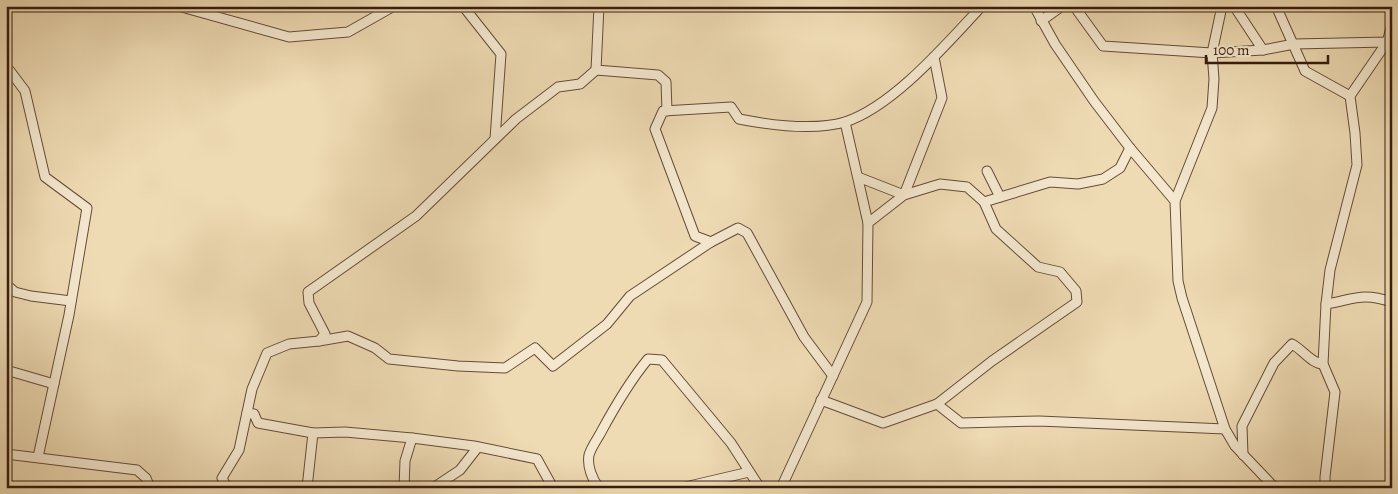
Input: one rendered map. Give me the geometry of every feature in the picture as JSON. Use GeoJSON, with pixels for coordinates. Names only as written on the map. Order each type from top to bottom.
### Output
{"type":"FeatureCollection","features":[{"type":"Feature","properties":{"kind":"street"},"geometry":{"type":"LineString","coordinates":[[178,6],[289,36],[348,32],[394,6]]}},
{"type":"Feature","properties":{"kind":"street"},"geometry":{"type":"LineString","coordinates":[[463,6],[501,54],[496,139]]}},
{"type":"Feature","properties":{"kind":"street"},"geometry":{"type":"LineString","coordinates":[[596,70],[599,6]]}},
{"type":"Feature","properties":{"kind":"street"},"geometry":{"type":"LineString","coordinates":[[711,242],[695,236],[655,129],[663,111],[730,107],[739,119],[772,126],[818,126],[845,122],[883,103],[934,57],[982,6]]}},
{"type":"Feature","properties":{"kind":"street"},"geometry":{"type":"LineString","coordinates":[[1034,6],[1041,21],[1094,102],[1175,202]]}},
{"type":"Feature","properties":{"kind":"street"},"geometry":{"type":"LineString","coordinates":[[1041,21],[1062,6]]}},
{"type":"Feature","properties":{"kind":"street"},"geometry":{"type":"LineString","coordinates":[[1074,6],[1103,46],[1212,53],[1264,50],[1294,44],[1389,41]]}},
{"type":"Feature","properties":{"kind":"street"},"geometry":{"type":"LineString","coordinates":[[1222,6],[1212,53],[1214,79],[1212,108],[1175,202],[1178,280],[1182,298],[1225,429],[1243,455],[1275,488]]}},
{"type":"Feature","properties":{"kind":"street"},"geometry":{"type":"LineString","coordinates":[[1234,6],[1264,50]]}},
{"type":"Feature","properties":{"kind":"street"},"geometry":{"type":"LineString","coordinates":[[1276,6],[1306,71],[1350,96]]}},
{"type":"Feature","properties":{"kind":"street"},"geometry":{"type":"LineString","coordinates":[[1325,488],[1335,392],[1324,364],[1326,304],[1330,270],[1356,165],[1356,133],[1350,96],[1389,41],[1392,25]]}},
{"type":"Feature","properties":{"kind":"street"},"geometry":{"type":"LineString","coordinates":[[904,196],[942,98],[934,57]]}},
{"type":"Feature","properties":{"kind":"street"},"geometry":{"type":"LineString","coordinates":[[320,341],[325,334],[309,303],[308,292],[416,216],[516,119],[558,87],[580,84],[596,70],[658,75],[666,82],[667,111]]}},
{"type":"Feature","properties":{"kind":"street"},"geometry":{"type":"LineString","coordinates":[[6,73],[10,71],[25,91],[45,177],[87,208],[72,301],[38,457]]}},
{"type":"Feature","properties":{"kind":"street"},"geometry":{"type":"LineString","coordinates":[[781,488],[867,302],[868,224],[845,122]]}},
{"type":"Feature","properties":{"kind":"street"},"geometry":{"type":"LineString","coordinates":[[984,202],[1050,182],[1078,184],[1103,179],[1120,168],[1130,148]]}},
{"type":"Feature","properties":{"kind":"street"},"geometry":{"type":"LineString","coordinates":[[987,171],[1000,197]]}},
{"type":"Feature","properties":{"kind":"street"},"geometry":{"type":"LineString","coordinates":[[858,177],[904,196]]}},
{"type":"Feature","properties":{"kind":"street"},"geometry":{"type":"LineString","coordinates":[[821,400],[883,422],[937,404],[992,362],[1077,302],[1076,291],[1060,272],[1038,267],[996,229],[984,202],[966,186],[940,184],[904,196],[868,224]]}},
{"type":"Feature","properties":{"kind":"street"},"geometry":{"type":"LineString","coordinates":[[227,488],[222,478],[239,450],[252,389],[267,353],[289,344],[348,336],[375,348],[389,359],[458,366],[505,368],[535,348],[553,366],[607,324],[630,296],[711,242],[738,228],[747,233],[804,337],[833,376]]}},
{"type":"Feature","properties":{"kind":"street"},"geometry":{"type":"LineString","coordinates":[[6,284],[15,292],[72,301]]}},
{"type":"Feature","properties":{"kind":"street"},"geometry":{"type":"LineString","coordinates":[[1326,304],[1360,296],[1376,296],[1392,302]]}},
{"type":"Feature","properties":{"kind":"street"},"geometry":{"type":"LineString","coordinates":[[1243,455],[1242,426],[1274,363],[1292,344],[1301,349],[1315,362],[1324,364]]}},
{"type":"Feature","properties":{"kind":"street"},"geometry":{"type":"LineString","coordinates":[[599,488],[591,474],[589,462],[591,451],[611,412],[635,375],[648,359],[662,360],[731,443],[760,488]]}},
{"type":"Feature","properties":{"kind":"street"},"geometry":{"type":"LineString","coordinates":[[6,370],[54,384]]}},
{"type":"Feature","properties":{"kind":"street"},"geometry":{"type":"LineString","coordinates":[[937,404],[961,423],[1039,421],[1225,429]]}},
{"type":"Feature","properties":{"kind":"street"},"geometry":{"type":"LineString","coordinates":[[247,413],[254,414],[258,423],[313,433],[345,432],[412,438],[478,447],[537,459],[552,488]]}},
{"type":"Feature","properties":{"kind":"street"},"geometry":{"type":"LineString","coordinates":[[308,488],[313,433]]}},
{"type":"Feature","properties":{"kind":"street"},"geometry":{"type":"LineString","coordinates":[[404,488],[405,461],[412,438]]}},
{"type":"Feature","properties":{"kind":"street"},"geometry":{"type":"LineString","coordinates":[[433,488],[460,470],[478,447]]}},
{"type":"Feature","properties":{"kind":"street"},"geometry":{"type":"LineString","coordinates":[[6,454],[137,470],[146,478],[150,488]]}},
{"type":"Feature","properties":{"kind":"street"},"geometry":{"type":"LineString","coordinates":[[681,488],[749,472]]}}]}
